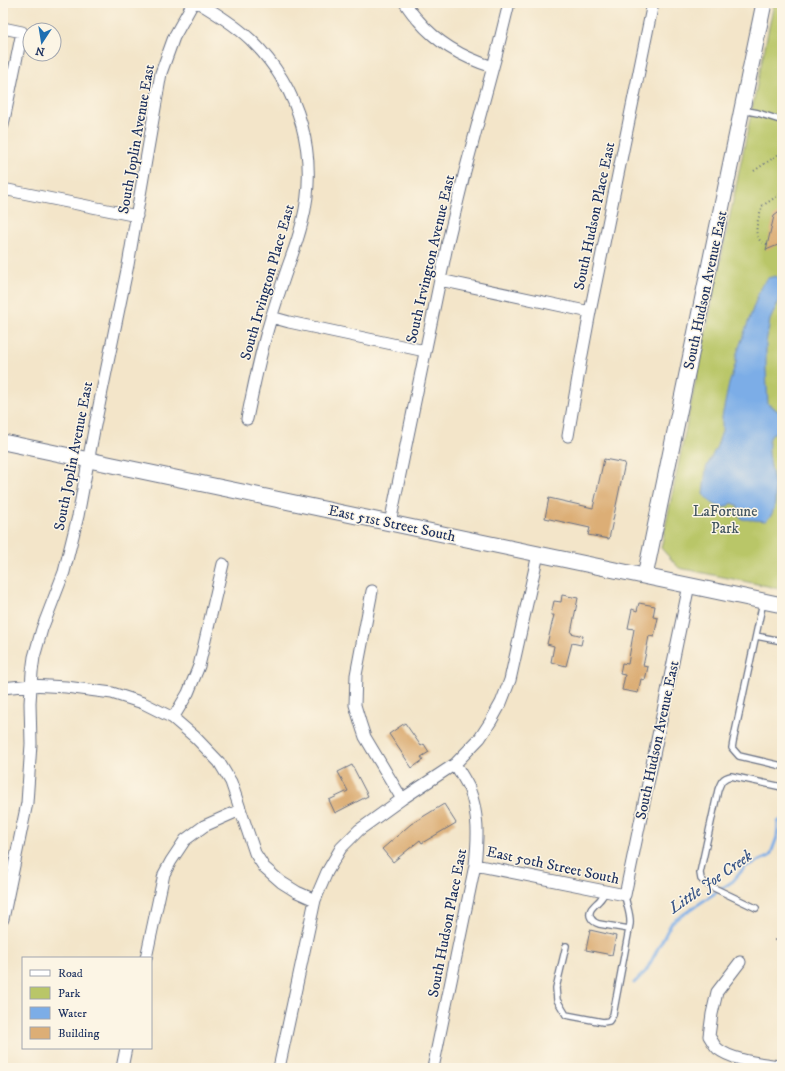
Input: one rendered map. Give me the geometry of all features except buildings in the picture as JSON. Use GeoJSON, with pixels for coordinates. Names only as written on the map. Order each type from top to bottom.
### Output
{"type":"FeatureCollection","features":[{"type":"Feature","properties":{"kind":"main road","name":"South Hudson Avenue East"},"geometry":{"type":"LineString","coordinates":[[645,576],[764,3]]}},
{"type":"Feature","properties":{"kind":"main road","name":"East 51st Street South"},"geometry":{"type":"LineString","coordinates":[[3,442],[782,605]]}},
{"type":"Feature","properties":{"kind":"street","name":"South Joplin Avenue East"},"geometry":{"type":"LineString","coordinates":[[3,919],[7,879],[26,803],[31,744],[30,703],[34,657],[42,629],[64,572],[78,516],[137,216],[161,73],[174,37],[193,3]]}},
{"type":"Feature","properties":{"kind":"street","name":"South Irvington Place East"},"geometry":{"type":"LineString","coordinates":[[199,3],[231,24],[250,39],[279,73],[292,96],[301,122],[307,152],[308,188],[306,206],[299,233],[271,317],[257,370],[247,419]]}},
{"type":"Feature","properties":{"kind":"street"},"geometry":{"type":"LineString","coordinates":[[405,3],[418,20],[438,40],[458,53],[493,67]]}},
{"type":"Feature","properties":{"kind":"street","name":"South Irvington Avenue East"},"geometry":{"type":"LineString","coordinates":[[390,523],[459,195],[493,67],[508,3]]}},
{"type":"Feature","properties":{"kind":"street","name":"South Hudson Place East"},"geometry":{"type":"LineString","coordinates":[[568,436],[590,312],[653,3]]}},
{"type":"Feature","properties":{"kind":"street"},"geometry":{"type":"LineString","coordinates":[[3,28],[22,32],[3,124]]}},
{"type":"Feature","properties":{"kind":"street"},"geometry":{"type":"LineString","coordinates":[[3,188],[137,216]]}},
{"type":"Feature","properties":{"kind":"street"},"geometry":{"type":"LineString","coordinates":[[440,280],[590,312]]}},
{"type":"Feature","properties":{"kind":"street"},"geometry":{"type":"LineString","coordinates":[[271,317],[425,351]]}},
{"type":"Feature","properties":{"kind":"street"},"geometry":{"type":"LineString","coordinates":[[279,1068],[314,900],[326,872],[342,848],[359,830],[455,764],[480,738],[501,703],[510,680],[518,651],[538,554]]}},
{"type":"Feature","properties":{"kind":"street"},"geometry":{"type":"LineString","coordinates":[[173,718],[188,693],[199,666],[223,564]]}},
{"type":"Feature","properties":{"kind":"street","name":"South Hudson Avenue East"},"geometry":{"type":"LineString","coordinates":[[625,896],[689,585]]}},
{"type":"Feature","properties":{"kind":"street"},"geometry":{"type":"LineString","coordinates":[[372,591],[356,675],[355,704],[360,725],[365,737],[402,799]]}},
{"type":"Feature","properties":{"kind":"street"},"geometry":{"type":"LineString","coordinates":[[3,688],[31,685],[66,687],[112,693],[143,703],[173,718],[195,737],[219,762],[231,782],[255,853],[264,867],[281,882],[314,900]]}},
{"type":"Feature","properties":{"kind":"street","name":"South Hudson Place East"},"geometry":{"type":"LineString","coordinates":[[433,1068],[475,865],[478,839],[477,814],[469,788],[455,764]]}},
{"type":"Feature","properties":{"kind":"street"},"geometry":{"type":"LineString","coordinates":[[146,957],[164,874],[171,861],[185,840],[204,826],[240,810]]}},
{"type":"Feature","properties":{"kind":"street","name":"East 50th Street South"},"geometry":{"type":"LineString","coordinates":[[475,865],[625,896]]}},
{"type":"Feature","properties":{"kind":"street"},"geometry":{"type":"LineString","coordinates":[[740,962],[717,992],[709,1036],[717,1048],[726,1054],[744,1060],[782,1067]]}},
{"type":"Feature","properties":{"kind":"street"},"geometry":{"type":"LineString","coordinates":[[122,1068],[126,1049]]}},
{"type":"Feature","properties":{"kind":"lane"},"geometry":{"type":"LineString","coordinates":[[742,110],[758,113],[782,122]]}},
{"type":"Feature","properties":{"kind":"lane"},"geometry":{"type":"LineString","coordinates":[[763,601],[732,748],[739,756],[782,766]]}},
{"type":"Feature","properties":{"kind":"lane"},"geometry":{"type":"LineString","coordinates":[[756,636],[782,641]]}},
{"type":"Feature","properties":{"kind":"lane"},"geometry":{"type":"LineString","coordinates":[[756,908],[724,892],[712,888],[701,879],[700,873],[718,790],[722,780],[731,776],[782,787]]}},
{"type":"Feature","properties":{"kind":"lane"},"geometry":{"type":"LineString","coordinates":[[604,891],[602,898],[590,911],[592,920],[599,924],[629,929]]}},
{"type":"Feature","properties":{"kind":"lane"},"geometry":{"type":"LineString","coordinates":[[566,946],[556,988],[557,1000],[566,1014],[603,1022],[609,1021],[613,1015],[629,929],[630,918],[625,896]]}},
{"type":"Feature","properties":{"kind":"path"},"geometry":{"type":"LineString","coordinates":[[754,171],[782,152]]}},
{"type":"Feature","properties":{"kind":"path"},"geometry":{"type":"LineString","coordinates":[[767,244],[759,240],[756,235],[762,206],[782,193]]}},
{"type":"Feature","properties":{"kind":"path"},"geometry":{"type":"LineString","coordinates":[[775,940],[782,941]]}},
{"type":"Feature","properties":{"kind":"green space","name":"LaFortune Park"},"geometry":{"type":"Polygon","coordinates":[[[774,3],[782,3],[782,589],[679,568],[661,548],[774,3]]]}},
{"type":"Feature","properties":{"kind":"water"},"geometry":{"type":"Polygon","coordinates":[[[776,276],[782,282],[782,294],[770,320],[766,343],[768,404],[782,414],[782,431],[773,433],[769,448],[774,481],[775,502],[772,514],[766,521],[742,519],[739,515],[737,505],[732,503],[726,507],[719,507],[703,494],[706,468],[717,446],[722,431],[722,417],[729,384],[736,362],[736,356],[761,286],[768,278],[776,276]]]}},
{"type":"Feature","properties":{"kind":"waterway","name":"Little Joe Creek"},"geometry":{"type":"LineString","coordinates":[[634,983],[646,971],[672,922],[733,881],[745,867],[770,856],[777,837],[778,822],[782,819]]}}]}
